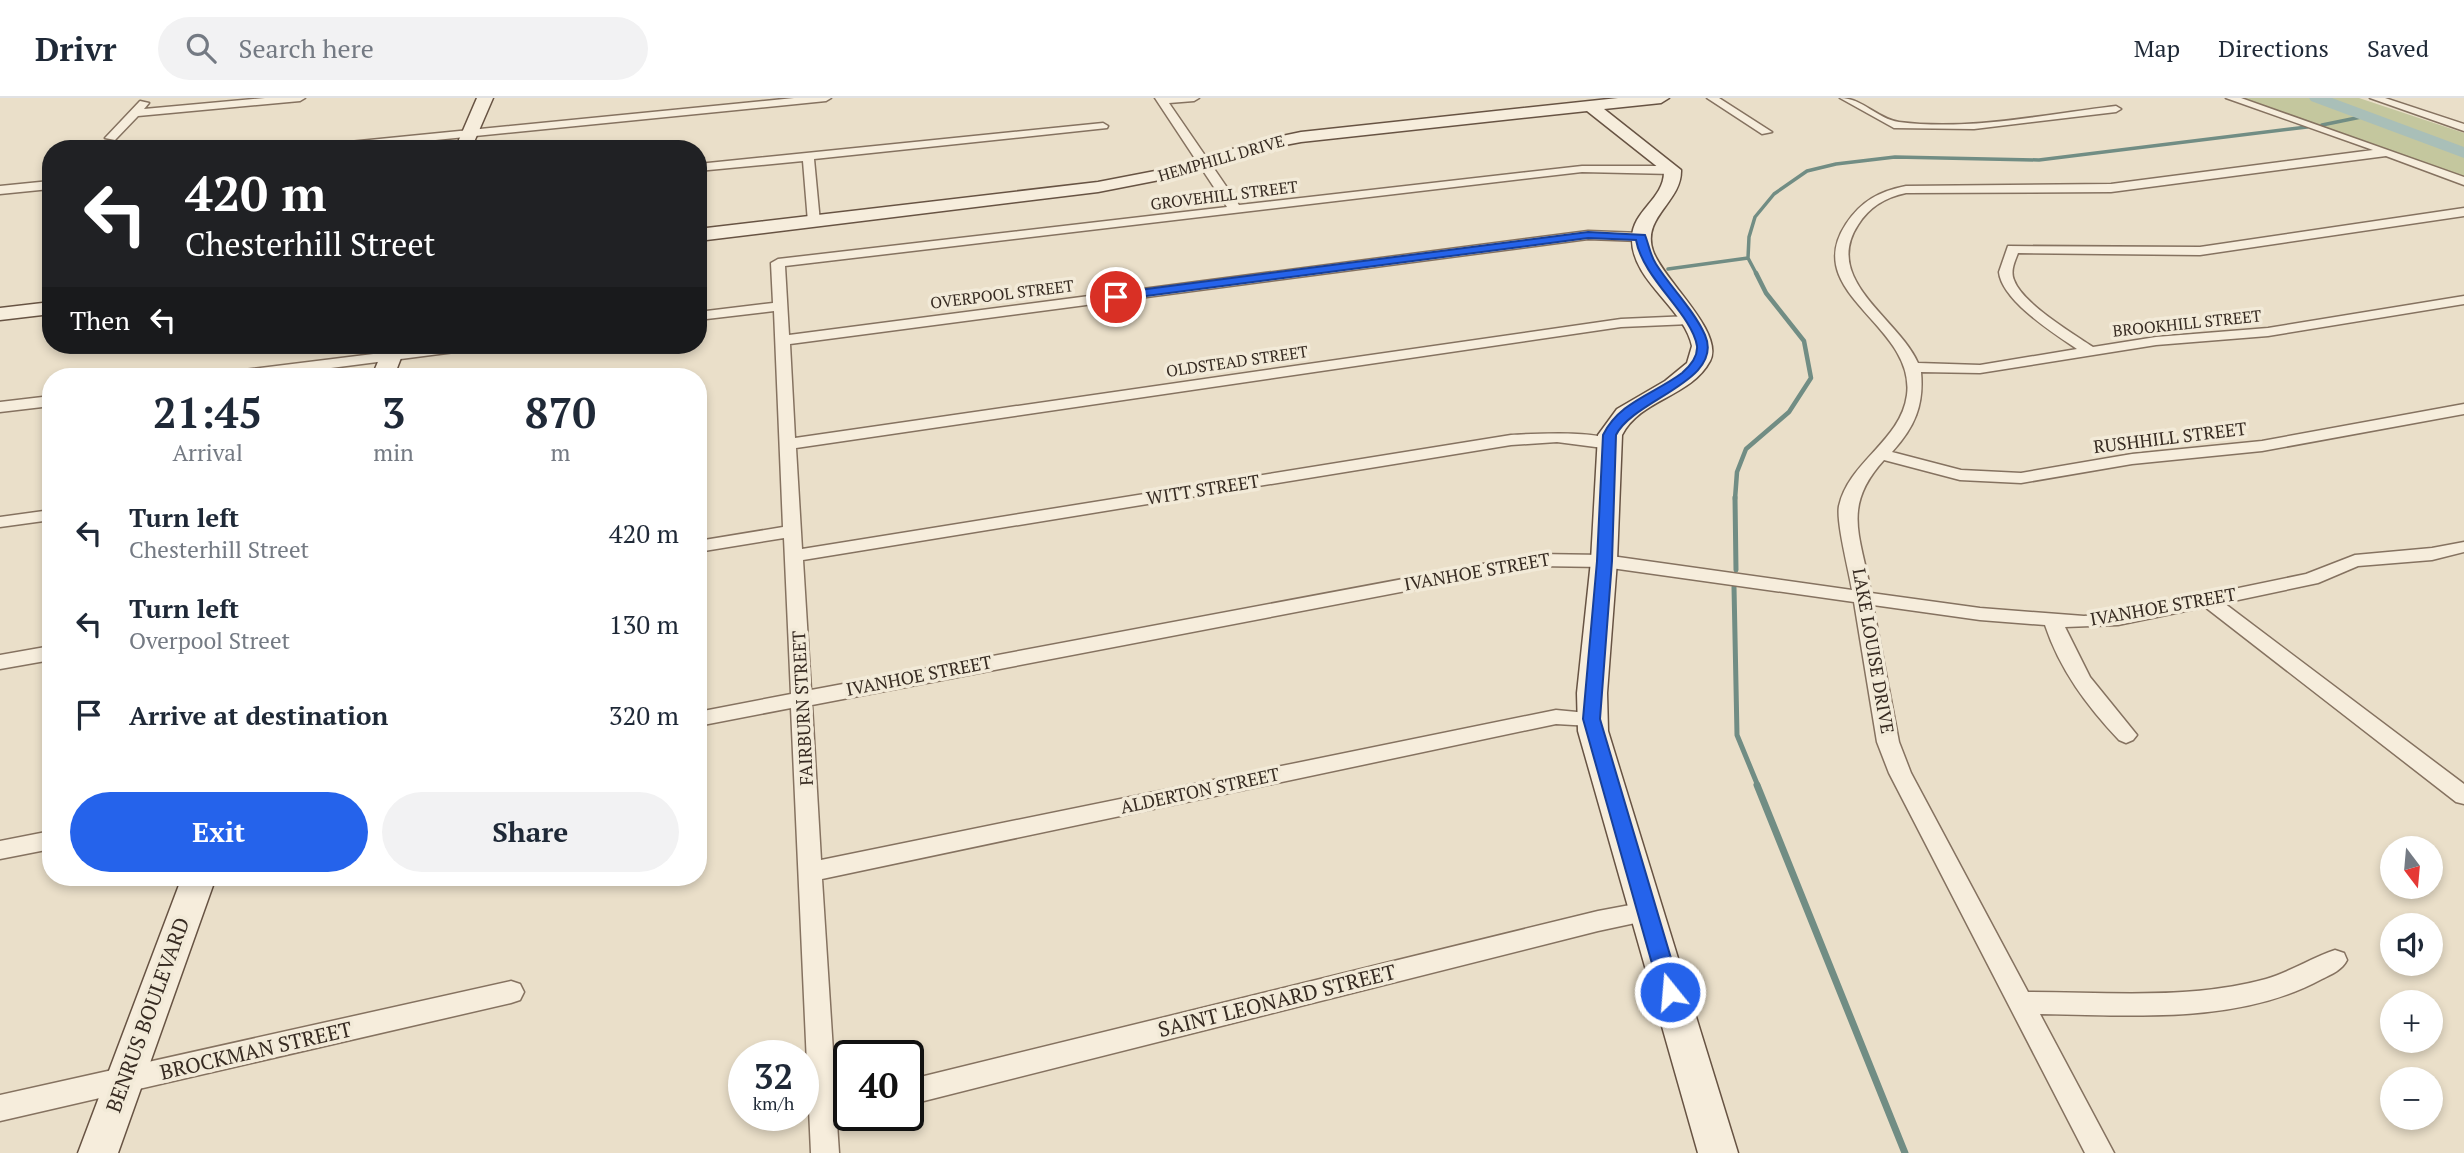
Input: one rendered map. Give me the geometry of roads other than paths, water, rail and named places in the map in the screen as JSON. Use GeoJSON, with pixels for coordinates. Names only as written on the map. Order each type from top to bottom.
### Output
{"type":"FeatureCollection","features":[{"type":"Feature","properties":{"kind":"street"},"geometry":{"type":"LineString","coordinates":[[111,138],[148,98]]}},
{"type":"Feature","properties":{"kind":"street"},"geometry":{"type":"LineString","coordinates":[[135,113],[300,98]]}},
{"type":"Feature","properties":{"kind":"street"},"geometry":{"type":"LineString","coordinates":[[467,140],[485,98]]}},
{"type":"Feature","properties":{"kind":"street"},"geometry":{"type":"LineString","coordinates":[[400,140],[825,98]]}},
{"type":"Feature","properties":{"kind":"street"},"geometry":{"type":"LineString","coordinates":[[1161,100],[1194,98]]}},
{"type":"Feature","properties":{"kind":"street","name":"HEMPHILL DRIVE"},"geometry":{"type":"LineString","coordinates":[[707,234],[1045,195],[1160,176],[1206,164],[1260,145],[1301,136],[1661,98]]}},
{"type":"Feature","properties":{"kind":"street"},"geometry":{"type":"LineString","coordinates":[[1712,98],[1766,132]]}},
{"type":"Feature","properties":{"kind":"street"},"geometry":{"type":"LineString","coordinates":[[1845,98],[1894,125],[1974,126],[2116,109],[2092,98]]}},
{"type":"Feature","properties":{"kind":"street"},"geometry":{"type":"LineString","coordinates":[[2231,98],[2464,181]]}},
{"type":"Feature","properties":{"kind":"street"},"geometry":{"type":"LineString","coordinates":[[2375,98],[2464,128]]}},
{"type":"Feature","properties":{"kind":"street"},"geometry":{"type":"LineString","coordinates":[[1161,100],[1235,209]]}},
{"type":"Feature","properties":{"kind":"street"},"geometry":{"type":"LineString","coordinates":[[1590,106],[1673,170],[1672,188],[1645,220],[1641,237],[1650,264],[1690,320],[1702,342],[1702,357],[1688,375],[1627,412],[1616,423],[1610,435],[1604,561],[1591,719],[1718,1153]]}},
{"type":"Feature","properties":{"kind":"street"},"geometry":{"type":"LineString","coordinates":[[707,167],[1103,126]]}},
{"type":"Feature","properties":{"kind":"street","name":"LAKE LOUISE DRIVE"},"geometry":{"type":"LineString","coordinates":[[2100,1153],[1899,773],[1883,717],[1865,599],[1847,509],[1850,491],[1862,472],[1903,431],[1914,406],[1916,390],[1913,368],[1900,344],[1854,289],[1842,268],[1839,255],[1841,244],[1861,211],[1874,200],[1896,191],[1920,188],[2073,190],[2124,187],[2387,152]]}},
{"type":"Feature","properties":{"kind":"street"},"geometry":{"type":"LineString","coordinates":[[808,157],[814,222]]}},
{"type":"Feature","properties":{"kind":"street","name":"GROVEHILL STREET"},"geometry":{"type":"LineString","coordinates":[[778,263],[1582,169],[1673,170]]}},
{"type":"Feature","properties":{"kind":"street"},"geometry":{"type":"LineString","coordinates":[[0,190],[42,186]]}},
{"type":"Feature","properties":{"kind":"street"},"geometry":{"type":"LineString","coordinates":[[2090,351],[2061,332],[2010,286],[2006,271],[2013,249],[2200,251],[2464,212]]}},
{"type":"Feature","properties":{"kind":"street","name":"OVERPOOL STREET"},"geometry":{"type":"LineString","coordinates":[[783,340],[1588,235],[1641,237]]}},
{"type":"Feature","properties":{"kind":"street","name":"FAIRBURN STREET"},"geometry":{"type":"LineString","coordinates":[[778,263],[803,697],[809,872],[833,1084]]}},
{"type":"Feature","properties":{"kind":"street","name":"BROOKHILL STREET"},"geometry":{"type":"LineString","coordinates":[[1913,368],[1980,369],[2182,338],[2269,332],[2464,300]]}},
{"type":"Feature","properties":{"kind":"street"},"geometry":{"type":"LineString","coordinates":[[707,315],[780,306]]}},
{"type":"Feature","properties":{"kind":"street"},"geometry":{"type":"LineString","coordinates":[[0,314],[42,309]]}},
{"type":"Feature","properties":{"kind":"street","name":"OLDSTEAD STREET"},"geometry":{"type":"LineString","coordinates":[[789,444],[1621,323],[1690,320]]}},
{"type":"Feature","properties":{"kind":"street"},"geometry":{"type":"LineString","coordinates":[[308,368],[421,354]]}},
{"type":"Feature","properties":{"kind":"street"},"geometry":{"type":"LineString","coordinates":[[0,407],[42,402]]}},
{"type":"Feature","properties":{"kind":"street","name":"RUSHHILL STREET"},"geometry":{"type":"LineString","coordinates":[[1882,454],[1960,475],[2021,478],[2132,458],[2262,446],[2464,409]]}},
{"type":"Feature","properties":{"kind":"street","name":"WITT STREET"},"geometry":{"type":"LineString","coordinates":[[795,556],[1511,440],[1557,437],[1611,444]]}},
{"type":"Feature","properties":{"kind":"street"},"geometry":{"type":"LineString","coordinates":[[0,522],[42,515]]}},
{"type":"Feature","properties":{"kind":"street"},"geometry":{"type":"LineString","coordinates":[[707,546],[794,531]]}},
{"type":"Feature","properties":{"kind":"street","name":"IVANHOE STREET"},"geometry":{"type":"LineString","coordinates":[[707,717],[1536,560],[1575,558],[1604,561],[1865,599],[2053,621],[2118,619],[2311,579],[2356,561],[2423,555],[2464,547]]}},
{"type":"Feature","properties":{"kind":"street"},"geometry":{"type":"LineString","coordinates":[[2208,600],[2464,796]]}},
{"type":"Feature","properties":{"kind":"street"},"geometry":{"type":"LineString","coordinates":[[2053,621],[2062,650],[2081,683],[2126,734]]}},
{"type":"Feature","properties":{"kind":"street"},"geometry":{"type":"LineString","coordinates":[[0,662],[42,655]]}},
{"type":"Feature","properties":{"kind":"street","name":"ALDERTON STREET"},"geometry":{"type":"LineString","coordinates":[[809,872],[1556,717],[1591,719]]}},
{"type":"Feature","properties":{"kind":"street"},"geometry":{"type":"LineString","coordinates":[[0,850],[42,842]]}},
{"type":"Feature","properties":{"kind":"street","name":"BENRUS BOULEVARD"},"geometry":{"type":"LineString","coordinates":[[98,1153],[196,886]]}},
{"type":"Feature","properties":{"kind":"street","name":"SAINT LEONARD STREET"},"geometry":{"type":"LineString","coordinates":[[924,1089],[1598,921],[1646,912]]}},
{"type":"Feature","properties":{"kind":"street"},"geometry":{"type":"LineString","coordinates":[[2021,1003],[2214,1000],[2270,990],[2299,981],[2335,960]]}},
{"type":"Feature","properties":{"kind":"street","name":"BROCKMAN STREET"},"geometry":{"type":"LineString","coordinates":[[0,1108],[511,992]]}},
{"type":"Feature","properties":{"kind":"street","name":"FAIRBURN STREET"},"geometry":{"type":"LineString","coordinates":[[825,1153],[833,1122]]}},
{"type":"Feature","properties":{"kind":"waterway"},"geometry":{"type":"LineString","coordinates":[[2317,98],[2464,153]]}},
{"type":"Feature","properties":{"kind":"waterway"},"geometry":{"type":"LineString","coordinates":[[2322,125],[2366,116]]}},
{"type":"Feature","properties":{"kind":"waterway"},"geometry":{"type":"LineString","coordinates":[[1748,258],[1749,237],[1755,217],[1774,194],[1807,171],[1836,164],[1895,157],[2039,160],[2307,127]]}},
{"type":"Feature","properties":{"kind":"waterway"},"geometry":{"type":"LineString","coordinates":[[1668,269],[1748,258]]}},
{"type":"Feature","properties":{"kind":"waterway"},"geometry":{"type":"LineString","coordinates":[[1748,258],[1757,275]]}},
{"type":"Feature","properties":{"kind":"waterway"},"geometry":{"type":"LineString","coordinates":[[1735,499],[1737,472],[1746,449],[1789,412],[1811,378],[1804,341],[1766,293],[1757,275]]}},
{"type":"Feature","properties":{"kind":"waterway"},"geometry":{"type":"LineString","coordinates":[[1735,499],[1736,570]]}},
{"type":"Feature","properties":{"kind":"waterway"},"geometry":{"type":"LineString","coordinates":[[1734,587],[1737,735],[1758,786]]}},
{"type":"Feature","properties":{"kind":"waterway"},"geometry":{"type":"LineString","coordinates":[[1757,785],[1905,1153]]}}]}
